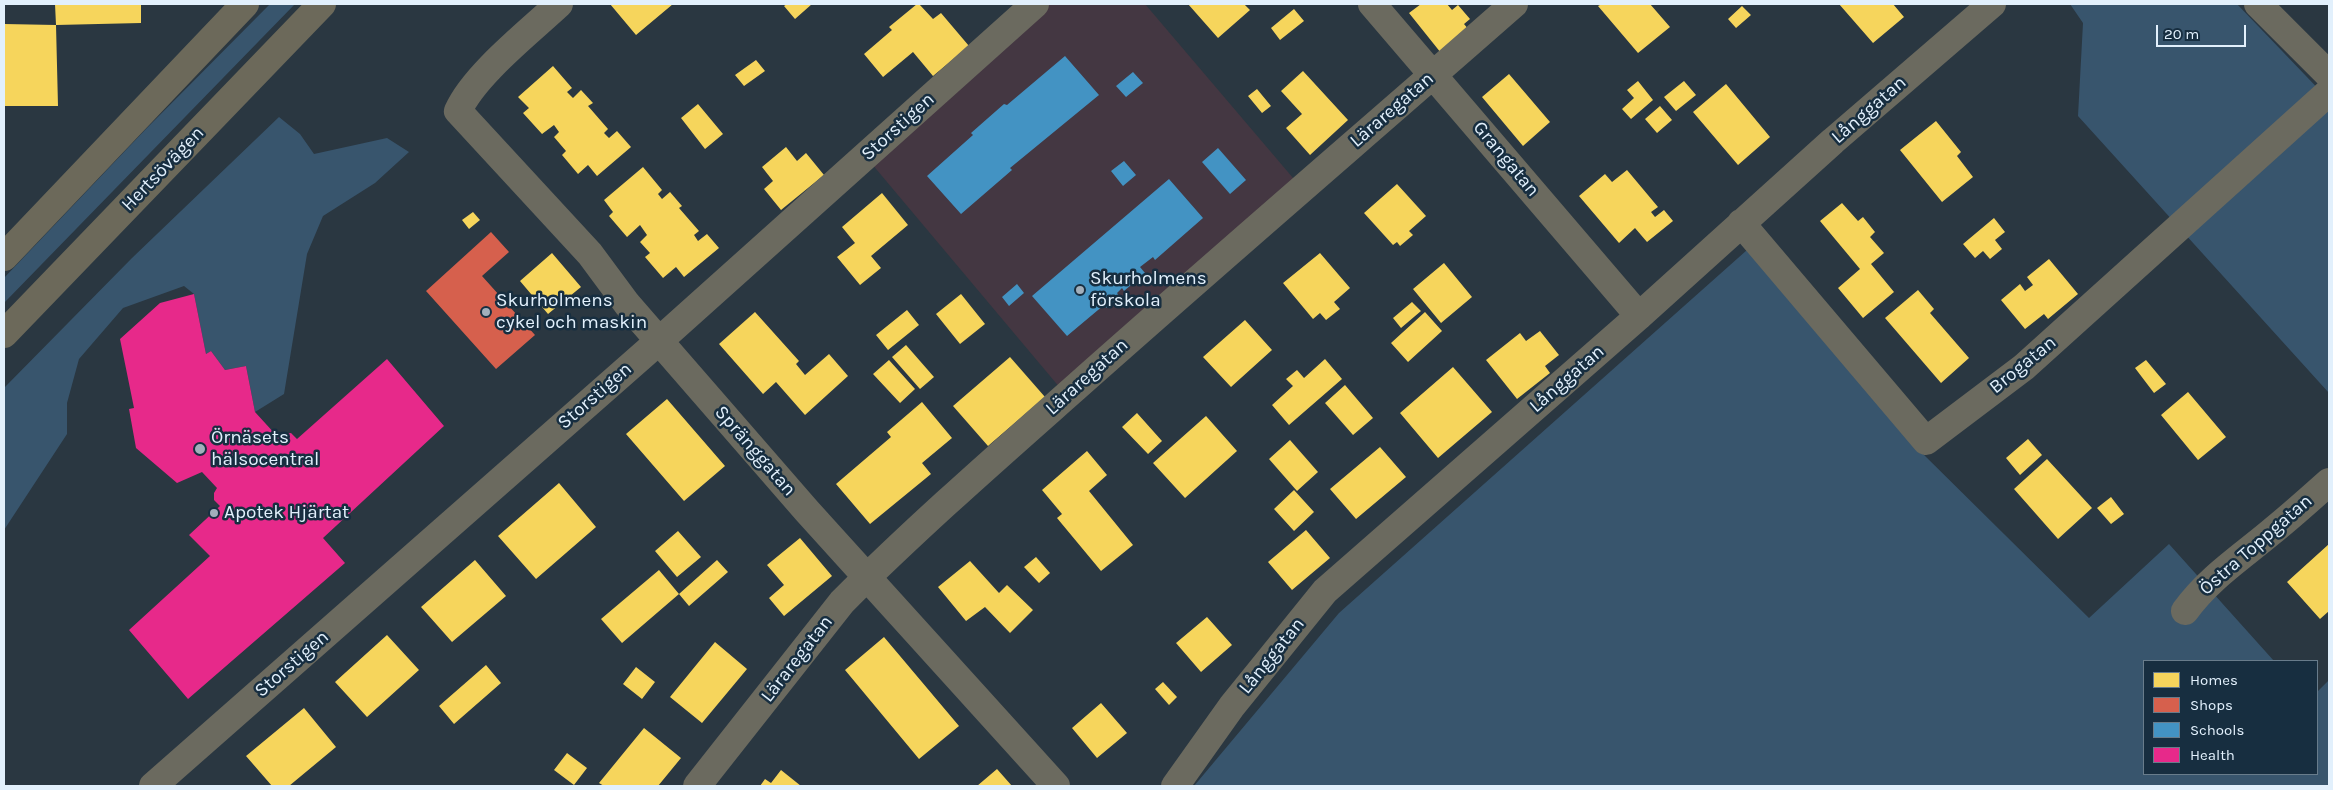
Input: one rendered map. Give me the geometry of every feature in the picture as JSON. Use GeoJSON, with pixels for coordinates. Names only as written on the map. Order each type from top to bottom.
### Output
{"type":"FeatureCollection","features":[{"type":"Feature","properties":{"kind":"main road"},"geometry":{"type":"LineString","coordinates":[[4,257],[245,4]]}},
{"type":"Feature","properties":{"kind":"main road","name":"Hertsövägen"},"geometry":{"type":"LineString","coordinates":[[4,334],[322,4]]}},
{"type":"Feature","properties":{"kind":"street","name":"Spränggatan"},"geometry":{"type":"LineString","coordinates":[[559,4],[481,77],[465,95],[458,111],[590,254],[659,341],[867,577],[1056,786]]}},
{"type":"Feature","properties":{"kind":"street","name":"Storstigen"},"geometry":{"type":"LineString","coordinates":[[153,786],[659,341],[1035,4]]}},
{"type":"Feature","properties":{"kind":"street","name":"Grangatan"},"geometry":{"type":"LineString","coordinates":[[1372,4],[1434,74],[1639,316]]}},
{"type":"Feature","properties":{"kind":"street","name":"Läraregatan"},"geometry":{"type":"LineString","coordinates":[[697,786],[842,602],[867,577],[931,516],[1259,224],[1514,4]]}},
{"type":"Feature","properties":{"kind":"street","name":"Långgatan"},"geometry":{"type":"LineString","coordinates":[[1175,786],[1232,706],[1325,591],[1992,4]]}},
{"type":"Feature","properties":{"kind":"street"},"geometry":{"type":"LineString","coordinates":[[2258,4],[2329,75]]}},
{"type":"Feature","properties":{"kind":"street","name":"Brogatan"},"geometry":{"type":"LineString","coordinates":[[1741,223],[1926,441],[2024,366],[2329,92]]}},
{"type":"Feature","properties":{"kind":"street","name":"Östra Toppgatan"},"geometry":{"type":"LineString","coordinates":[[2185,611],[2197,594],[2218,574],[2329,482]]}},
{"type":"Feature","properties":{"kind":"shaded area"},"geometry":{"type":"Polygon","coordinates":[[[270,4],[295,4],[4,303],[4,278],[145,130],[270,4]]]}},
{"type":"Feature","properties":{"kind":"shaded area","name":"Skurholmens förskola"},"geometry":{"type":"Polygon","coordinates":[[[1036,4],[1145,4],[1299,185],[1066,395],[866,157],[1036,4]]]}},
{"type":"Feature","properties":{"kind":"shaded area"},"geometry":{"type":"Polygon","coordinates":[[[2070,4],[2237,4],[2329,100],[2329,393],[2078,116],[2083,23],[2070,4]]]}},
{"type":"Feature","properties":{"kind":"shaded area"},"geometry":{"type":"Polygon","coordinates":[[[279,117],[300,134],[314,154],[387,138],[409,152],[375,183],[323,216],[307,254],[284,394],[255,412],[246,366],[225,370],[211,351],[206,354],[194,294],[184,286],[123,308],[79,359],[67,403],[67,434],[4,530],[4,388],[132,258],[279,117]]]}},
{"type":"Feature","properties":{"kind":"shaded area"},"geometry":{"type":"Polygon","coordinates":[[[1747,250],[1919,450],[2089,618],[2169,544],[2273,660],[2143,660],[2143,775],[2318,775],[2318,691],[2329,680],[2329,786],[1194,786],[1339,613],[1747,250]]]}},
{"type":"Feature","properties":{"kind":"building: Homes"},"geometry":{"type":"Polygon","coordinates":[[[55,4],[141,4],[141,23],[56,25],[55,4]]]}},
{"type":"Feature","properties":{"kind":"building: Homes"},"geometry":{"type":"Polygon","coordinates":[[[610,4],[673,4],[636,35],[610,4]]]}},
{"type":"Feature","properties":{"kind":"building: Homes"},"geometry":{"type":"Polygon","coordinates":[[[787,4],[812,4],[795,19],[784,6],[787,4]]]}},
{"type":"Feature","properties":{"kind":"building: Homes"},"geometry":{"type":"Polygon","coordinates":[[[917,4],[933,19],[941,13],[969,46],[933,76],[913,52],[883,77],[864,54],[892,30],[889,27],[917,4]]]}},
{"type":"Feature","properties":{"kind":"building: Homes"},"geometry":{"type":"Polygon","coordinates":[[[1188,4],[1244,4],[1250,10],[1218,38],[1188,4]]]}},
{"type":"Feature","properties":{"kind":"building: Homes"},"geometry":{"type":"Polygon","coordinates":[[[1421,4],[1447,4],[1452,10],[1458,5],[1470,19],[1464,24],[1469,30],[1441,53],[1409,13],[1421,4]]]}},
{"type":"Feature","properties":{"kind":"building: Homes"},"geometry":{"type":"Polygon","coordinates":[[[1602,4],[1650,4],[1670,27],[1638,53],[1598,6],[1602,4]]]}},
{"type":"Feature","properties":{"kind":"building: Homes"},"geometry":{"type":"Polygon","coordinates":[[[1839,4],[1893,4],[1904,17],[1873,43],[1839,4]]]}},
{"type":"Feature","properties":{"kind":"building: Homes"},"geometry":{"type":"Polygon","coordinates":[[[1742,6],[1751,15],[1736,28],[1728,19],[1742,6]]]}},
{"type":"Feature","properties":{"kind":"building: Homes"},"geometry":{"type":"Polygon","coordinates":[[[1294,9],[1304,21],[1280,40],[1271,28],[1294,9]]]}},
{"type":"Feature","properties":{"kind":"building: Homes"},"geometry":{"type":"Polygon","coordinates":[[[4,24],[56,25],[58,106],[4,106],[4,24]]]}},
{"type":"Feature","properties":{"kind":"building: Homes"},"geometry":{"type":"Polygon","coordinates":[[[756,60],[765,71],[744,86],[735,75],[756,60]]]}},
{"type":"Feature","properties":{"kind":"building: Homes"},"geometry":{"type":"Polygon","coordinates":[[[553,66],[572,88],[567,92],[573,98],[581,90],[593,103],[588,106],[608,129],[604,133],[609,138],[617,131],[631,147],[597,176],[588,165],[578,174],[562,155],[566,151],[554,137],[559,132],[554,125],[542,134],[523,113],[529,108],[518,97],[553,66]]]}},
{"type":"Feature","properties":{"kind":"building: Homes"},"geometry":{"type":"Polygon","coordinates":[[[1303,71],[1348,120],[1310,155],[1286,128],[1302,114],[1281,91],[1303,71]]]}},
{"type":"Feature","properties":{"kind":"building: Homes"},"geometry":{"type":"Polygon","coordinates":[[[1509,74],[1550,122],[1523,146],[1482,97],[1509,74]]]}},
{"type":"Feature","properties":{"kind":"building: Homes"},"geometry":{"type":"Polygon","coordinates":[[[1638,81],[1653,100],[1631,119],[1622,109],[1634,98],[1627,90],[1638,81]]]}},
{"type":"Feature","properties":{"kind":"building: Homes"},"geometry":{"type":"Polygon","coordinates":[[[1684,81],[1696,95],[1676,111],[1664,97],[1684,81]]]}},
{"type":"Feature","properties":{"kind":"building: Homes"},"geometry":{"type":"Polygon","coordinates":[[[1726,84],[1770,137],[1738,165],[1693,112],[1726,84]]]}},
{"type":"Feature","properties":{"kind":"building: Homes"},"geometry":{"type":"Polygon","coordinates":[[[1257,89],[1271,106],[1262,113],[1248,96],[1257,89]]]}},
{"type":"Feature","properties":{"kind":"building: Homes"},"geometry":{"type":"Polygon","coordinates":[[[698,104],[723,134],[705,149],[681,118],[698,104]]]}},
{"type":"Feature","properties":{"kind":"building: Homes"},"geometry":{"type":"Polygon","coordinates":[[[1660,106],[1672,120],[1657,133],[1645,119],[1660,106]]]}},
{"type":"Feature","properties":{"kind":"building: Homes"},"geometry":{"type":"Polygon","coordinates":[[[1936,121],[1961,152],[1957,156],[1973,177],[1942,202],[1900,150],[1936,121]]]}},
{"type":"Feature","properties":{"kind":"building: Homes"},"geometry":{"type":"Polygon","coordinates":[[[786,147],[797,161],[806,153],[824,175],[781,210],[764,189],[773,181],[762,167],[786,147]]]}},
{"type":"Feature","properties":{"kind":"building: Homes"},"geometry":{"type":"Polygon","coordinates":[[[643,167],[662,190],[658,194],[662,199],[670,192],[682,206],[679,208],[699,231],[694,235],[698,241],[707,234],[719,248],[684,277],[676,267],[663,278],[645,257],[650,253],[640,242],[647,235],[640,225],[627,237],[609,216],[613,212],[604,200],[643,167]]]}},
{"type":"Feature","properties":{"kind":"building: Homes"},"geometry":{"type":"Polygon","coordinates":[[[1627,170],[1658,207],[1651,212],[1655,217],[1664,210],[1673,221],[1647,242],[1635,228],[1619,243],[1579,196],[1605,174],[1612,182],[1627,170]]]}},
{"type":"Feature","properties":{"kind":"building: Homes"},"geometry":{"type":"Polygon","coordinates":[[[1397,184],[1426,216],[1409,231],[1413,235],[1400,246],[1397,242],[1393,245],[1364,213],[1397,184]]]}},
{"type":"Feature","properties":{"kind":"building: Homes"},"geometry":{"type":"Polygon","coordinates":[[[882,193],[908,225],[871,256],[881,268],[860,285],[837,257],[855,243],[842,227],[882,193]]]}},
{"type":"Feature","properties":{"kind":"building: Homes"},"geometry":{"type":"Polygon","coordinates":[[[1842,203],[1858,221],[1863,217],[1875,232],[1870,237],[1884,253],[1871,264],[1894,292],[1863,318],[1838,288],[1860,269],[1820,221],[1842,203]]]}},
{"type":"Feature","properties":{"kind":"building: Homes"},"geometry":{"type":"Polygon","coordinates":[[[473,212],[480,220],[469,229],[462,220],[473,212]]]}},
{"type":"Feature","properties":{"kind":"building: Homes"},"geometry":{"type":"Polygon","coordinates":[[[1994,218],[2005,232],[1995,240],[2002,249],[1990,259],[1983,251],[1975,258],[1963,244],[1994,218]]]}},
{"type":"Feature","properties":{"kind":"building: Homes"},"geometry":{"type":"Polygon","coordinates":[[[552,253],[581,287],[548,314],[520,281],[552,253]]]}},
{"type":"Feature","properties":{"kind":"building: Homes"},"geometry":{"type":"Polygon","coordinates":[[[1320,253],[1350,288],[1334,302],[1340,309],[1326,320],[1320,313],[1313,319],[1283,283],[1320,253]]]}},
{"type":"Feature","properties":{"kind":"building: Homes"},"geometry":{"type":"Polygon","coordinates":[[[2049,259],[2078,294],[2048,319],[2044,314],[2025,329],[2001,300],[2020,284],[2025,291],[2033,285],[2027,277],[2049,259]]]}},
{"type":"Feature","properties":{"kind":"building: Homes"},"geometry":{"type":"Polygon","coordinates":[[[1444,263],[1472,297],[1441,323],[1413,289],[1444,263]]]}},
{"type":"Feature","properties":{"kind":"building: Homes"},"geometry":{"type":"Polygon","coordinates":[[[1918,290],[1934,309],[1930,313],[1969,358],[1941,383],[1885,318],[1918,290]]]}},
{"type":"Feature","properties":{"kind":"building: Homes"},"geometry":{"type":"Polygon","coordinates":[[[961,294],[985,324],[960,344],[936,314],[961,294]]]}},
{"type":"Feature","properties":{"kind":"building: Homes"},"geometry":{"type":"Polygon","coordinates":[[[1412,302],[1421,311],[1401,328],[1393,318],[1412,302]]]}},
{"type":"Feature","properties":{"kind":"building: Homes"},"geometry":{"type":"Polygon","coordinates":[[[907,310],[919,325],[888,350],[876,335],[907,310]]]}},
{"type":"Feature","properties":{"kind":"building: Homes"},"geometry":{"type":"Polygon","coordinates":[[[755,312],[799,361],[796,364],[805,375],[829,354],[848,376],[805,415],[776,382],[763,394],[719,344],[755,312]]]}},
{"type":"Feature","properties":{"kind":"building: Homes"},"geometry":{"type":"Polygon","coordinates":[[[1425,312],[1442,331],[1408,362],[1391,343],[1425,312]]]}},
{"type":"Feature","properties":{"kind":"building: Homes"},"geometry":{"type":"Polygon","coordinates":[[[1245,320],[1272,350],[1231,387],[1203,357],[1245,320]]]}},
{"type":"Feature","properties":{"kind":"building: Homes"},"geometry":{"type":"Polygon","coordinates":[[[1540,331],[1559,355],[1545,366],[1550,373],[1517,399],[1486,360],[1520,333],[1526,341],[1540,331]]]}},
{"type":"Feature","properties":{"kind":"building: Homes"},"geometry":{"type":"Polygon","coordinates":[[[906,345],[934,377],[920,389],[892,357],[906,345]]]}},
{"type":"Feature","properties":{"kind":"building: Homes"},"geometry":{"type":"Polygon","coordinates":[[[1010,357],[1045,397],[988,446],[953,406],[1010,357]]]}},
{"type":"Feature","properties":{"kind":"building: Homes"},"geometry":{"type":"Polygon","coordinates":[[[1325,359],[1342,379],[1289,425],[1272,405],[1293,386],[1286,379],[1297,370],[1304,378],[1325,359]]]}},
{"type":"Feature","properties":{"kind":"building: Homes"},"geometry":{"type":"Polygon","coordinates":[[[889,360],[915,389],[900,403],[873,374],[889,360]]]}},
{"type":"Feature","properties":{"kind":"building: Homes"},"geometry":{"type":"Polygon","coordinates":[[[2146,360],[2166,384],[2154,393],[2135,368],[2146,360]]]}},
{"type":"Feature","properties":{"kind":"building: Homes"},"geometry":{"type":"Polygon","coordinates":[[[1453,367],[1492,412],[1438,458],[1400,413],[1453,367]]]}},
{"type":"Feature","properties":{"kind":"building: Homes"},"geometry":{"type":"Polygon","coordinates":[[[1345,385],[1373,418],[1353,435],[1325,403],[1345,385]]]}},
{"type":"Feature","properties":{"kind":"building: Homes"},"geometry":{"type":"Polygon","coordinates":[[[2188,392],[2226,437],[2198,460],[2161,415],[2188,392]]]}},
{"type":"Feature","properties":{"kind":"building: Homes"},"geometry":{"type":"Polygon","coordinates":[[[667,399],[725,466],[684,501],[626,434],[667,399]]]}},
{"type":"Feature","properties":{"kind":"building: Homes"},"geometry":{"type":"Polygon","coordinates":[[[922,402],[952,438],[922,463],[931,474],[870,524],[836,484],[891,437],[887,432],[922,402]]]}},
{"type":"Feature","properties":{"kind":"building: Homes"},"geometry":{"type":"Polygon","coordinates":[[[1137,413],[1162,441],[1148,454],[1122,427],[1137,413]]]}},
{"type":"Feature","properties":{"kind":"building: Homes"},"geometry":{"type":"Polygon","coordinates":[[[1206,416],[1237,451],[1185,498],[1153,463],[1206,416]]]}},
{"type":"Feature","properties":{"kind":"building: Homes"},"geometry":{"type":"Polygon","coordinates":[[[2028,439],[2042,455],[2020,475],[2006,458],[2028,439]]]}},
{"type":"Feature","properties":{"kind":"building: Homes"},"geometry":{"type":"Polygon","coordinates":[[[1290,440],[1318,472],[1297,491],[1269,459],[1290,440]]]}},
{"type":"Feature","properties":{"kind":"building: Homes"},"geometry":{"type":"Polygon","coordinates":[[[1380,447],[1406,477],[1356,519],[1330,489],[1380,447]]]}},
{"type":"Feature","properties":{"kind":"building: Homes"},"geometry":{"type":"Polygon","coordinates":[[[1087,451],[1107,475],[1089,491],[1133,545],[1101,571],[1057,518],[1062,514],[1042,490],[1087,451]]]}},
{"type":"Feature","properties":{"kind":"building: Homes"},"geometry":{"type":"Polygon","coordinates":[[[2047,459],[2092,508],[2058,539],[2014,489],[2047,459]]]}},
{"type":"Feature","properties":{"kind":"building: Homes"},"geometry":{"type":"Polygon","coordinates":[[[559,483],[596,527],[536,579],[498,536],[559,483]]]}},
{"type":"Feature","properties":{"kind":"building: Homes"},"geometry":{"type":"Polygon","coordinates":[[[1294,490],[1314,512],[1294,531],[1274,509],[1294,490]]]}},
{"type":"Feature","properties":{"kind":"building: Homes"},"geometry":{"type":"Polygon","coordinates":[[[2111,497],[2124,514],[2111,524],[2097,508],[2111,497]]]}},
{"type":"Feature","properties":{"kind":"building: Homes"},"geometry":{"type":"Polygon","coordinates":[[[1306,530],[1330,558],[1292,590],[1268,562],[1306,530]]]}},
{"type":"Feature","properties":{"kind":"building: Homes"},"geometry":{"type":"Polygon","coordinates":[[[678,531],[701,557],[677,577],[655,551],[678,531]]]}},
{"type":"Feature","properties":{"kind":"building: Homes"},"geometry":{"type":"Polygon","coordinates":[[[800,538],[832,576],[784,616],[769,598],[784,585],[767,565],[800,538]]]}},
{"type":"Feature","properties":{"kind":"building: Homes"},"geometry":{"type":"Polygon","coordinates":[[[2329,544],[2329,611],[2320,619],[2287,582],[2329,544]]]}},
{"type":"Feature","properties":{"kind":"building: Homes"},"geometry":{"type":"Polygon","coordinates":[[[1036,557],[1050,573],[1039,583],[1024,567],[1036,557]]]}},
{"type":"Feature","properties":{"kind":"building: Homes"},"geometry":{"type":"Polygon","coordinates":[[[475,560],[506,596],[452,642],[421,607],[475,560]]]}},
{"type":"Feature","properties":{"kind":"building: Homes"},"geometry":{"type":"Polygon","coordinates":[[[717,560],[728,572],[689,606],[679,594],[717,560]]]}},
{"type":"Feature","properties":{"kind":"building: Homes"},"geometry":{"type":"Polygon","coordinates":[[[970,561],[999,593],[1007,585],[1033,610],[1010,633],[985,607],[966,621],[938,587],[970,561]]]}},
{"type":"Feature","properties":{"kind":"building: Homes"},"geometry":{"type":"Polygon","coordinates":[[[659,570],[679,594],[622,643],[601,619],[659,570]]]}},
{"type":"Feature","properties":{"kind":"building: Homes"},"geometry":{"type":"Polygon","coordinates":[[[1207,617],[1232,645],[1201,672],[1176,643],[1207,617]]]}},
{"type":"Feature","properties":{"kind":"building: Homes"},"geometry":{"type":"Polygon","coordinates":[[[387,635],[419,670],[367,717],[335,682],[387,635]]]}},
{"type":"Feature","properties":{"kind":"building: Homes"},"geometry":{"type":"Polygon","coordinates":[[[884,637],[959,726],[919,759],[845,670],[884,637]]]}},
{"type":"Feature","properties":{"kind":"building: Homes"},"geometry":{"type":"Polygon","coordinates":[[[715,642],[747,669],[702,723],[670,697],[715,642]]]}},
{"type":"Feature","properties":{"kind":"building: Homes"},"geometry":{"type":"Polygon","coordinates":[[[486,665],[501,683],[454,724],[439,706],[486,665]]]}},
{"type":"Feature","properties":{"kind":"building: Homes"},"geometry":{"type":"Polygon","coordinates":[[[636,667],[655,682],[642,699],[623,684],[636,667]]]}},
{"type":"Feature","properties":{"kind":"building: Homes"},"geometry":{"type":"Polygon","coordinates":[[[1163,682],[1177,697],[1169,705],[1155,689],[1163,682]]]}},
{"type":"Feature","properties":{"kind":"building: Homes"},"geometry":{"type":"Polygon","coordinates":[[[1101,703],[1127,733],[1097,758],[1072,728],[1101,703]]]}},
{"type":"Feature","properties":{"kind":"building: Homes"},"geometry":{"type":"Polygon","coordinates":[[[304,708],[336,747],[289,786],[272,786],[246,756],[304,708]]]}},
{"type":"Feature","properties":{"kind":"building: Homes"},"geometry":{"type":"Polygon","coordinates":[[[644,728],[681,758],[658,786],[604,786],[599,783],[644,728]]]}},
{"type":"Feature","properties":{"kind":"building: Homes"},"geometry":{"type":"Polygon","coordinates":[[[567,753],[587,768],[574,785],[554,770],[567,753]]]}},
{"type":"Feature","properties":{"kind":"building: Homes"},"geometry":{"type":"Polygon","coordinates":[[[997,769],[1012,786],[977,786],[997,769]]]}},
{"type":"Feature","properties":{"kind":"building: Homes"},"geometry":{"type":"Polygon","coordinates":[[[781,770],[801,786],[760,786],[765,779],[771,783],[781,770]]]}},
{"type":"Feature","properties":{"kind":"building: Shops"},"geometry":{"type":"Polygon","coordinates":[[[491,232],[509,252],[482,276],[535,335],[496,369],[426,291],[491,232]]]}},
{"type":"Feature","properties":{"kind":"building: Schools"},"geometry":{"type":"Polygon","coordinates":[[[1065,56],[1099,95],[1010,168],[1012,170],[961,214],[927,176],[1004,104],[1007,105],[1065,56]]]}},
{"type":"Feature","properties":{"kind":"building: Schools"},"geometry":{"type":"Polygon","coordinates":[[[1133,72],[1143,83],[1126,97],[1116,86],[1133,72]]]}},
{"type":"Feature","properties":{"kind":"building: Schools"},"geometry":{"type":"Polygon","coordinates":[[[1218,148],[1246,180],[1230,194],[1202,162],[1218,148]]]}},
{"type":"Feature","properties":{"kind":"building: Schools"},"geometry":{"type":"Polygon","coordinates":[[[1124,161],[1136,175],[1123,186],[1111,171],[1124,161]]]}},
{"type":"Feature","properties":{"kind":"building: Schools"},"geometry":{"type":"Polygon","coordinates":[[[1169,179],[1203,218],[1155,260],[1153,257],[1140,267],[1145,273],[1124,291],[1122,288],[1117,293],[1120,297],[1107,308],[1104,305],[1067,336],[1032,296],[1169,179]]]}},
{"type":"Feature","properties":{"kind":"building: Schools"},"geometry":{"type":"Polygon","coordinates":[[[1017,284],[1024,293],[1009,306],[1002,297],[1017,284]]]}},
{"type":"Feature","properties":{"kind":"building: Health"},"geometry":{"type":"Polygon","coordinates":[[[194,294],[206,354],[211,351],[225,370],[246,366],[255,412],[276,435],[291,433],[297,439],[387,359],[444,426],[323,538],[345,563],[188,699],[129,630],[210,556],[189,535],[220,506],[214,500],[214,493],[217,488],[202,472],[177,483],[136,448],[129,409],[134,408],[120,339],[160,303],[194,294]]]}},
{"type":"Feature","properties":{"kind":"place","name":"Skurholmens förskola"},"geometry":{"type":"Point","coordinates":[1080,290]}},
{"type":"Feature","properties":{"kind":"place","name":"Skurholmens cykel och maskin"},"geometry":{"type":"Point","coordinates":[486,312]}},
{"type":"Feature","properties":{"kind":"place","name":"Örnäsets hälsocentral"},"geometry":{"type":"Point","coordinates":[200,449]}},
{"type":"Feature","properties":{"kind":"place","name":"Apotek Hjärtat"},"geometry":{"type":"Point","coordinates":[214,513]}}]}
